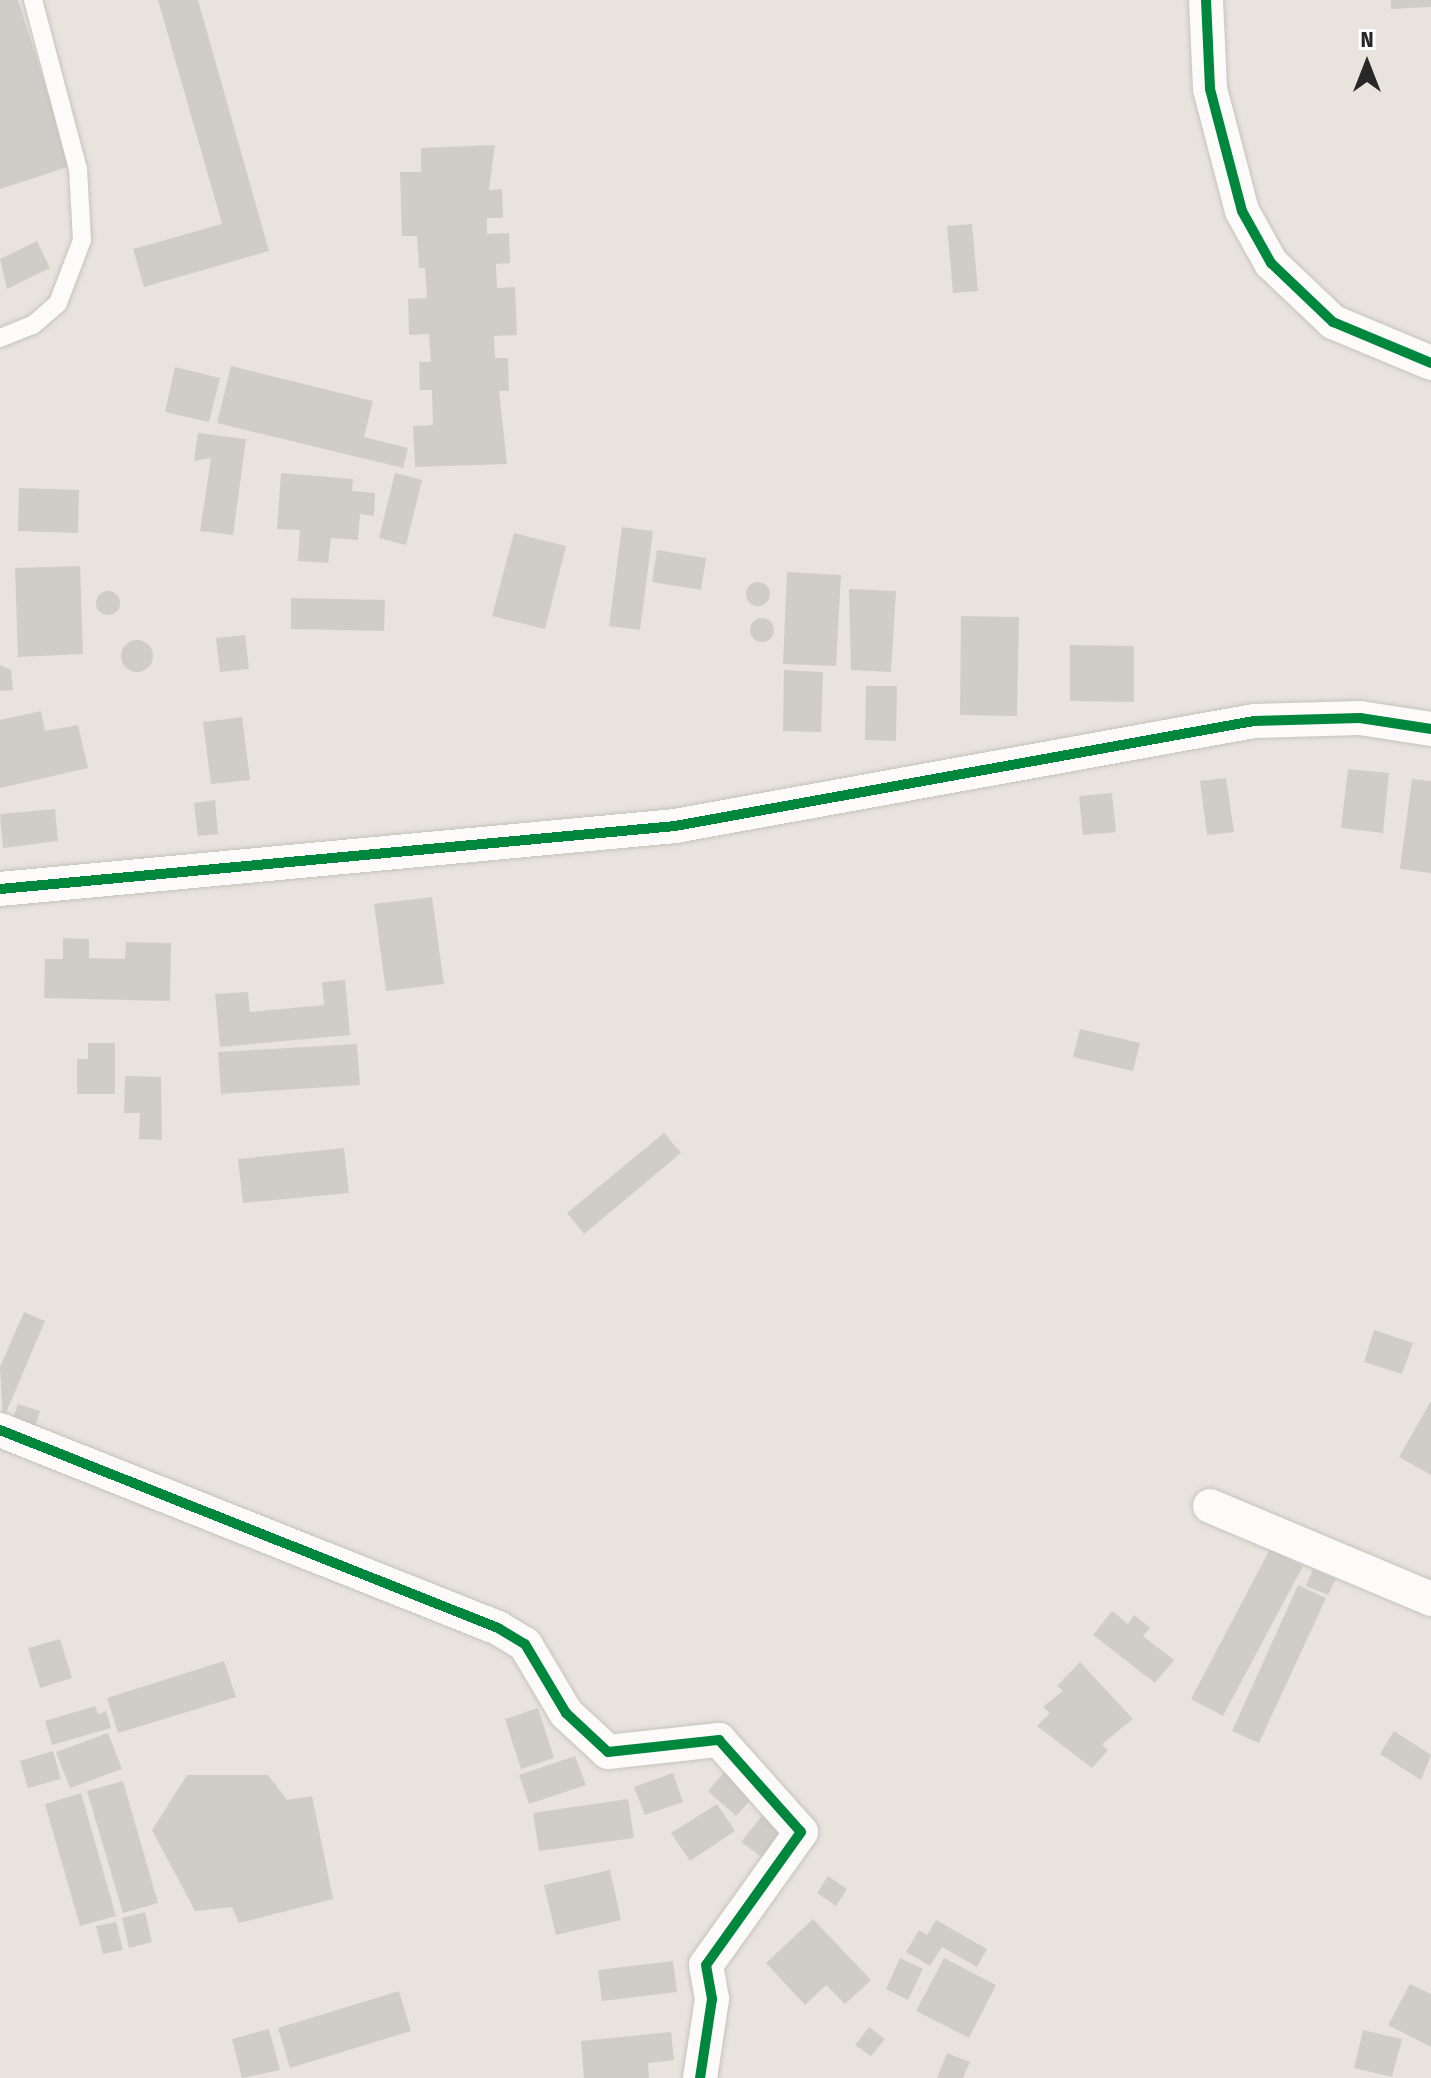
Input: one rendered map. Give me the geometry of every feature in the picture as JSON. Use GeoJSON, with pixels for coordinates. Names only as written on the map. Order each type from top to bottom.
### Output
{"type":"FeatureCollection","features":[{"type":"Feature","properties":{"kind":"street"},"geometry":{"type":"LineString","coordinates":[[1206,0],[1210,89],[1242,211],[1271,263],[1333,322],[1431,363]]}},
{"type":"Feature","properties":{"kind":"street"},"geometry":{"type":"LineString","coordinates":[[0,889],[675,826],[1254,721],[1360,718],[1431,729]]}},
{"type":"Feature","properties":{"kind":"street"},"geometry":{"type":"LineString","coordinates":[[0,1430],[498,1628],[525,1644],[566,1713],[608,1752],[719,1740],[801,1832],[706,1965],[712,1999],[700,2078]]}},
{"type":"Feature","properties":{"kind":"street"},"geometry":{"type":"LineString","coordinates":[[1210,1506],[1431,1599]]}},
{"type":"Feature","properties":{"kind":"lane"},"geometry":{"type":"LineString","coordinates":[[0,338],[33,325],[58,303],[82,240],[78,169],[33,0]]}},
{"type":"Feature","properties":{"kind":"building"},"geometry":{"type":"Polygon","coordinates":[[[0,0],[18,0],[71,166],[0,189],[0,0]]]}},
{"type":"Feature","properties":{"kind":"building"},"geometry":{"type":"Polygon","coordinates":[[[158,0],[198,0],[269,251],[144,287],[133,249],[222,224],[158,0]]]}},
{"type":"Feature","properties":{"kind":"building"},"geometry":{"type":"Polygon","coordinates":[[[1391,0],[1431,0],[1431,7],[1391,9],[1391,0]]]}},
{"type":"Feature","properties":{"kind":"building"},"geometry":{"type":"Polygon","coordinates":[[[495,145],[489,190],[502,189],[503,218],[487,218],[487,234],[509,233],[510,263],[496,264],[497,288],[515,287],[517,335],[494,336],[495,358],[508,358],[509,391],[499,391],[507,464],[415,467],[413,426],[433,425],[432,390],[420,390],[419,362],[431,362],[429,334],[409,335],[408,299],[427,298],[425,268],[419,268],[417,236],[402,236],[400,172],[421,172],[421,148],[495,145]]]}},
{"type":"Feature","properties":{"kind":"building"},"geometry":{"type":"Polygon","coordinates":[[[972,224],[978,291],[953,293],[947,226],[972,224]]]}},
{"type":"Feature","properties":{"kind":"building"},"geometry":{"type":"Polygon","coordinates":[[[37,241],[50,268],[7,289],[0,259],[37,241]]]}},
{"type":"Feature","properties":{"kind":"building"},"geometry":{"type":"Polygon","coordinates":[[[231,366],[373,401],[364,437],[408,448],[403,468],[217,423],[231,366]]]}},
{"type":"Feature","properties":{"kind":"building"},"geometry":{"type":"Polygon","coordinates":[[[175,367],[220,378],[209,422],[165,412],[175,367]]]}},
{"type":"Feature","properties":{"kind":"building"},"geometry":{"type":"Polygon","coordinates":[[[198,433],[246,439],[233,535],[200,531],[211,458],[194,461],[198,433]]]}},
{"type":"Feature","properties":{"kind":"building"},"geometry":{"type":"Polygon","coordinates":[[[281,473],[353,479],[352,491],[375,493],[374,516],[360,514],[358,540],[331,538],[328,563],[298,561],[300,530],[277,529],[281,473]]]}},
{"type":"Feature","properties":{"kind":"building"},"geometry":{"type":"Polygon","coordinates":[[[395,473],[422,480],[406,545],[379,538],[395,473]]]}},
{"type":"Feature","properties":{"kind":"building"},"geometry":{"type":"Polygon","coordinates":[[[19,488],[79,490],[78,533],[18,531],[19,488]]]}},
{"type":"Feature","properties":{"kind":"building"},"geometry":{"type":"Polygon","coordinates":[[[622,527],[653,531],[640,630],[609,626],[622,527]]]}},
{"type":"Feature","properties":{"kind":"building"},"geometry":{"type":"Polygon","coordinates":[[[514,533],[566,546],[545,629],[492,616],[514,533]]]}},
{"type":"Feature","properties":{"kind":"building"},"geometry":{"type":"Polygon","coordinates":[[[657,550],[706,558],[701,590],[652,582],[657,550]]]}},
{"type":"Feature","properties":{"kind":"building"},"geometry":{"type":"Polygon","coordinates":[[[80,566],[83,654],[18,657],[15,568],[80,566]]]}},
{"type":"Feature","properties":{"kind":"building"},"geometry":{"type":"Polygon","coordinates":[[[787,572],[841,575],[836,666],[783,664],[787,572]]]}},
{"type":"Feature","properties":{"kind":"building"},"geometry":{"type":"Polygon","coordinates":[[[758,582],[766,586],[770,594],[766,602],[758,606],[750,602],[746,594],[750,586],[758,582]]]}},
{"type":"Feature","properties":{"kind":"building"},"geometry":{"type":"Polygon","coordinates":[[[849,589],[896,591],[891,672],[851,670],[849,589]]]}},
{"type":"Feature","properties":{"kind":"building"},"geometry":{"type":"Polygon","coordinates":[[[108,591],[119,598],[120,603],[113,614],[108,615],[97,608],[96,603],[103,592],[108,591]]]}},
{"type":"Feature","properties":{"kind":"building"},"geometry":{"type":"Polygon","coordinates":[[[291,598],[385,600],[384,631],[291,629],[291,598]]]}},
{"type":"Feature","properties":{"kind":"building"},"geometry":{"type":"Polygon","coordinates":[[[961,616],[1019,617],[1017,716],[960,715],[961,616]]]}},
{"type":"Feature","properties":{"kind":"building"},"geometry":{"type":"Polygon","coordinates":[[[762,618],[770,622],[774,630],[770,638],[762,642],[754,638],[750,630],[754,622],[762,618]]]}},
{"type":"Feature","properties":{"kind":"building"},"geometry":{"type":"Polygon","coordinates":[[[245,635],[249,669],[220,672],[216,638],[245,635]]]}},
{"type":"Feature","properties":{"kind":"building"},"geometry":{"type":"Polygon","coordinates":[[[137,640],[149,644],[153,656],[149,668],[137,672],[125,668],[121,656],[125,644],[137,640]]]}},
{"type":"Feature","properties":{"kind":"building"},"geometry":{"type":"Polygon","coordinates":[[[1070,645],[1134,646],[1134,702],[1070,701],[1070,645]]]}},
{"type":"Feature","properties":{"kind":"building"},"geometry":{"type":"Polygon","coordinates":[[[0,665],[11,670],[13,690],[0,691],[0,665]]]}},
{"type":"Feature","properties":{"kind":"building"},"geometry":{"type":"Polygon","coordinates":[[[784,670],[823,672],[821,732],[783,731],[784,670]]]}},
{"type":"Feature","properties":{"kind":"building"},"geometry":{"type":"Polygon","coordinates":[[[866,686],[897,686],[896,741],[865,740],[866,686]]]}},
{"type":"Feature","properties":{"kind":"building"},"geometry":{"type":"Polygon","coordinates":[[[41,711],[45,731],[78,725],[88,768],[0,788],[0,720],[41,711]]]}},
{"type":"Feature","properties":{"kind":"building"},"geometry":{"type":"Polygon","coordinates":[[[242,717],[250,780],[211,784],[203,722],[242,717]]]}},
{"type":"Feature","properties":{"kind":"building"},"geometry":{"type":"Polygon","coordinates":[[[1348,769],[1389,773],[1383,833],[1341,828],[1348,769]]]}},
{"type":"Feature","properties":{"kind":"building"},"geometry":{"type":"Polygon","coordinates":[[[1226,778],[1234,832],[1207,835],[1200,781],[1226,778]]]}},
{"type":"Feature","properties":{"kind":"building"},"geometry":{"type":"Polygon","coordinates":[[[1412,779],[1431,781],[1431,873],[1400,869],[1412,779]]]}},
{"type":"Feature","properties":{"kind":"building"},"geometry":{"type":"Polygon","coordinates":[[[1112,793],[1116,832],[1083,835],[1079,796],[1112,793]]]}},
{"type":"Feature","properties":{"kind":"building"},"geometry":{"type":"Polygon","coordinates":[[[215,800],[218,834],[198,836],[194,803],[215,800]]]}},
{"type":"Feature","properties":{"kind":"building"},"geometry":{"type":"Polygon","coordinates":[[[55,809],[58,841],[3,848],[0,814],[55,809]]]}},
{"type":"Feature","properties":{"kind":"building"},"geometry":{"type":"Polygon","coordinates":[[[432,897],[444,984],[386,991],[374,904],[432,897]]]}},
{"type":"Feature","properties":{"kind":"building"},"geometry":{"type":"Polygon","coordinates":[[[63,938],[89,939],[89,958],[125,959],[126,942],[171,943],[170,1001],[44,998],[45,959],[63,959],[63,938]]]}},
{"type":"Feature","properties":{"kind":"building"},"geometry":{"type":"Polygon","coordinates":[[[345,980],[350,1035],[220,1047],[215,994],[248,992],[250,1012],[324,1005],[322,982],[345,980]]]}},
{"type":"Feature","properties":{"kind":"building"},"geometry":{"type":"Polygon","coordinates":[[[1080,1029],[1140,1043],[1133,1071],[1073,1057],[1080,1029]]]}},
{"type":"Feature","properties":{"kind":"building"},"geometry":{"type":"Polygon","coordinates":[[[88,1043],[115,1043],[115,1094],[77,1094],[77,1059],[88,1059],[88,1043]]]}},
{"type":"Feature","properties":{"kind":"building"},"geometry":{"type":"Polygon","coordinates":[[[357,1044],[360,1085],[221,1094],[218,1052],[357,1044]]]}},
{"type":"Feature","properties":{"kind":"building"},"geometry":{"type":"Polygon","coordinates":[[[125,1076],[161,1077],[162,1140],[139,1139],[140,1113],[124,1113],[125,1076]]]}},
{"type":"Feature","properties":{"kind":"building"},"geometry":{"type":"Polygon","coordinates":[[[664,1133],[681,1153],[584,1234],[567,1213],[664,1133]]]}},
{"type":"Feature","properties":{"kind":"building"},"geometry":{"type":"Polygon","coordinates":[[[344,1148],[349,1193],[243,1203],[238,1159],[344,1148]]]}},
{"type":"Feature","properties":{"kind":"building"},"geometry":{"type":"Polygon","coordinates":[[[24,1312],[45,1321],[3,1420],[0,1367],[24,1312]]]}},
{"type":"Feature","properties":{"kind":"building"},"geometry":{"type":"Polygon","coordinates":[[[1374,1330],[1413,1343],[1402,1374],[1364,1362],[1374,1330]]]}},
{"type":"Feature","properties":{"kind":"building"},"geometry":{"type":"Polygon","coordinates":[[[1431,1401],[1431,1475],[1399,1457],[1431,1401]]]}},
{"type":"Feature","properties":{"kind":"building"},"geometry":{"type":"Polygon","coordinates":[[[18,1404],[40,1411],[33,1434],[10,1427],[18,1404]]]}},
{"type":"Feature","properties":{"kind":"building"},"geometry":{"type":"Polygon","coordinates":[[[1270,1549],[1303,1566],[1223,1716],[1191,1699],[1270,1549]]]}},
{"type":"Feature","properties":{"kind":"building"},"geometry":{"type":"Polygon","coordinates":[[[1313,1569],[1336,1579],[1328,1595],[1306,1586],[1313,1569]]]}},
{"type":"Feature","properties":{"kind":"building"},"geometry":{"type":"Polygon","coordinates":[[[1298,1585],[1326,1598],[1259,1743],[1232,1731],[1298,1585]]]}},
{"type":"Feature","properties":{"kind":"building"},"geometry":{"type":"Polygon","coordinates":[[[1112,1611],[1128,1624],[1134,1615],[1150,1628],[1143,1636],[1174,1660],[1155,1683],[1093,1635],[1112,1611]]]}},
{"type":"Feature","properties":{"kind":"building"},"geometry":{"type":"Polygon","coordinates":[[[60,1639],[72,1678],[40,1688],[28,1648],[60,1639]]]}},
{"type":"Feature","properties":{"kind":"building"},"geometry":{"type":"Polygon","coordinates":[[[224,1661],[236,1697],[118,1733],[107,1698],[224,1661]]]}},
{"type":"Feature","properties":{"kind":"building"},"geometry":{"type":"Polygon","coordinates":[[[1080,1662],[1133,1719],[1102,1744],[1108,1750],[1092,1768],[1037,1726],[1050,1713],[1043,1707],[1063,1691],[1057,1686],[1080,1662]]]}},
{"type":"Feature","properties":{"kind":"building"},"geometry":{"type":"Polygon","coordinates":[[[95,1706],[98,1714],[106,1711],[111,1728],[52,1745],[45,1721],[95,1706]]]}},
{"type":"Feature","properties":{"kind":"building"},"geometry":{"type":"Polygon","coordinates":[[[538,1708],[554,1758],[521,1769],[505,1719],[538,1708]]]}},
{"type":"Feature","properties":{"kind":"building"},"geometry":{"type":"Polygon","coordinates":[[[1394,1731],[1431,1755],[1421,1780],[1380,1754],[1394,1731]]]}},
{"type":"Feature","properties":{"kind":"building"},"geometry":{"type":"Polygon","coordinates":[[[108,1733],[122,1769],[70,1788],[56,1752],[108,1733]]]}},
{"type":"Feature","properties":{"kind":"building"},"geometry":{"type":"Polygon","coordinates":[[[53,1751],[61,1779],[28,1788],[20,1761],[53,1751]]]}},
{"type":"Feature","properties":{"kind":"building"},"geometry":{"type":"Polygon","coordinates":[[[575,1756],[586,1785],[529,1804],[519,1775],[575,1756]]]}},
{"type":"Feature","properties":{"kind":"building"},"geometry":{"type":"Polygon","coordinates":[[[727,1769],[755,1795],[736,1816],[708,1791],[727,1769]]]}},
{"type":"Feature","properties":{"kind":"building"},"geometry":{"type":"Polygon","coordinates":[[[673,1773],[683,1802],[645,1815],[634,1787],[673,1773]]]}},
{"type":"Feature","properties":{"kind":"building"},"geometry":{"type":"Polygon","coordinates":[[[187,1775],[268,1775],[287,1800],[312,1796],[333,1899],[239,1923],[232,1907],[195,1911],[152,1830],[187,1775]]]}},
{"type":"Feature","properties":{"kind":"building"},"geometry":{"type":"Polygon","coordinates":[[[123,1781],[158,1903],[123,1913],[87,1791],[123,1781]]]}},
{"type":"Feature","properties":{"kind":"building"},"geometry":{"type":"Polygon","coordinates":[[[81,1793],[116,1916],[80,1926],[45,1804],[81,1793]]]}},
{"type":"Feature","properties":{"kind":"building"},"geometry":{"type":"Polygon","coordinates":[[[628,1799],[634,1838],[539,1851],[533,1813],[628,1799]]]}},
{"type":"Feature","properties":{"kind":"building"},"geometry":{"type":"Polygon","coordinates":[[[717,1804],[735,1831],[690,1861],[671,1833],[717,1804]]]}},
{"type":"Feature","properties":{"kind":"building"},"geometry":{"type":"Polygon","coordinates":[[[765,1812],[790,1831],[767,1861],[741,1842],[765,1812]]]}},
{"type":"Feature","properties":{"kind":"building"},"geometry":{"type":"Polygon","coordinates":[[[610,1870],[621,1920],[556,1935],[544,1885],[610,1870]]]}},
{"type":"Feature","properties":{"kind":"building"},"geometry":{"type":"Polygon","coordinates":[[[828,1876],[847,1889],[836,1906],[817,1893],[828,1876]]]}},
{"type":"Feature","properties":{"kind":"building"},"geometry":{"type":"Polygon","coordinates":[[[145,1912],[152,1942],[129,1948],[122,1918],[145,1912]]]}},
{"type":"Feature","properties":{"kind":"building"},"geometry":{"type":"Polygon","coordinates":[[[813,1919],[871,1980],[845,2004],[826,1985],[805,2005],[766,1963],[813,1919]]]}},
{"type":"Feature","properties":{"kind":"building"},"geometry":{"type":"Polygon","coordinates":[[[936,1920],[987,1949],[977,1967],[942,1947],[930,1966],[906,1952],[919,1930],[927,1935],[936,1920]]]}},
{"type":"Feature","properties":{"kind":"building"},"geometry":{"type":"Polygon","coordinates":[[[116,1922],[123,1950],[103,1954],[96,1926],[116,1922]]]}},
{"type":"Feature","properties":{"kind":"building"},"geometry":{"type":"Polygon","coordinates":[[[900,1958],[923,1969],[908,2000],[886,1989],[900,1958]]]}},
{"type":"Feature","properties":{"kind":"building"},"geometry":{"type":"Polygon","coordinates":[[[944,1958],[996,1985],[969,2038],[916,2011],[944,1958]]]}},
{"type":"Feature","properties":{"kind":"building"},"geometry":{"type":"Polygon","coordinates":[[[673,1961],[677,1992],[602,2001],[598,1970],[673,1961]]]}},
{"type":"Feature","properties":{"kind":"building"},"geometry":{"type":"Polygon","coordinates":[[[1410,1984],[1431,1994],[1431,2047],[1388,2025],[1410,1984]]]}},
{"type":"Feature","properties":{"kind":"building"},"geometry":{"type":"Polygon","coordinates":[[[399,1991],[411,2031],[290,2068],[278,2028],[399,1991]]]}},
{"type":"Feature","properties":{"kind":"building"},"geometry":{"type":"Polygon","coordinates":[[[869,2027],[885,2039],[871,2056],[855,2045],[869,2027]]]}},
{"type":"Feature","properties":{"kind":"building"},"geometry":{"type":"Polygon","coordinates":[[[269,2029],[280,2070],[242,2078],[232,2039],[269,2029]]]}},
{"type":"Feature","properties":{"kind":"building"},"geometry":{"type":"Polygon","coordinates":[[[1363,2030],[1402,2039],[1392,2077],[1354,2068],[1363,2030]]]}},
{"type":"Feature","properties":{"kind":"building"},"geometry":{"type":"Polygon","coordinates":[[[671,2032],[674,2060],[648,2063],[649,2078],[584,2078],[581,2041],[671,2032]]]}},
{"type":"Feature","properties":{"kind":"building"},"geometry":{"type":"Polygon","coordinates":[[[947,2053],[970,2062],[963,2078],[937,2078],[947,2053]]]}},
{"type":"Feature","properties":{"kind":"cycle path"},"geometry":{"type":"LineString","coordinates":[[1206,0],[1210,89],[1242,211],[1271,263],[1333,322],[1431,363]]}},
{"type":"Feature","properties":{"kind":"cycle path"},"geometry":{"type":"LineString","coordinates":[[0,889],[675,826],[1254,721],[1360,718],[1431,729]]}},
{"type":"Feature","properties":{"kind":"cycle path"},"geometry":{"type":"LineString","coordinates":[[0,1430],[498,1628],[525,1644],[566,1713],[608,1752],[719,1740],[801,1832],[706,1965],[712,1999],[700,2078]]}}]}
